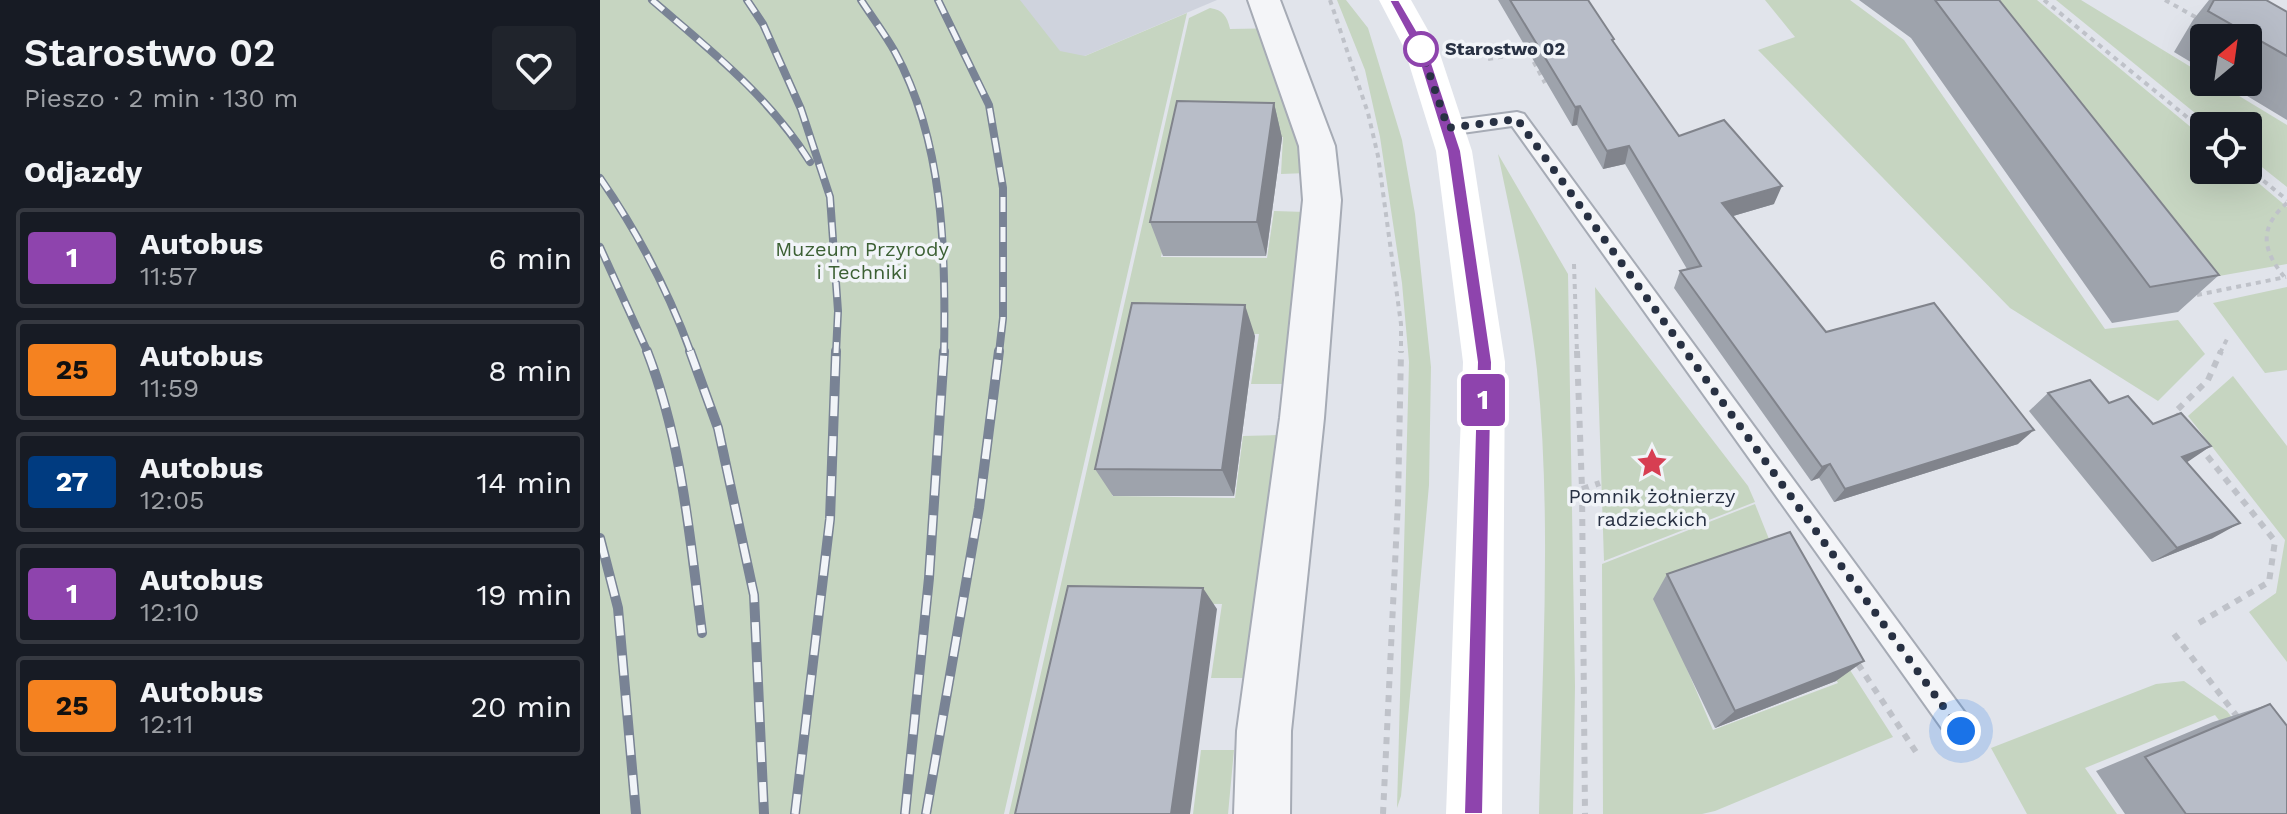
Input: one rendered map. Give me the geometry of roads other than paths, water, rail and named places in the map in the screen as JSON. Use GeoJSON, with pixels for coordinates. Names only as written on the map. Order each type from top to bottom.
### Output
{"type":"FeatureCollection","features":[{"type":"Feature","properties":{"kind":"street"},"geometry":{"type":"LineString","coordinates":[[1262,814],[1264,731],[1302,418],[1322,200],[1317,146],[1264,0]]}},
{"type":"Feature","properties":{"kind":"street"},"geometry":{"type":"LineString","coordinates":[[1403,11],[1448,128],[1484,362],[1474,814]]}},
{"type":"Feature","properties":{"kind":"lane"},"geometry":{"type":"LineString","coordinates":[[1448,128],[1517,119],[1961,731]]}},
{"type":"Feature","properties":{"kind":"railway"},"geometry":{"type":"LineString","coordinates":[[652,0],[757,95],[810,162]]}},
{"type":"Feature","properties":{"kind":"railway"},"geometry":{"type":"LineString","coordinates":[[747,0],[763,24],[801,109],[830,197],[838,311],[836,353]]}},
{"type":"Feature","properties":{"kind":"railway"},"geometry":{"type":"LineString","coordinates":[[861,0],[891,45],[911,87],[933,160],[942,238],[944,351]]}},
{"type":"Feature","properties":{"kind":"railway"},"geometry":{"type":"LineString","coordinates":[[938,0],[989,105],[1003,188],[1003,318],[999,353]]}},
{"type":"Feature","properties":{"kind":"railway"},"geometry":{"type":"LineString","coordinates":[[600,178],[651,263],[691,353]]}},
{"type":"Feature","properties":{"kind":"railway"},"geometry":{"type":"LineString","coordinates":[[600,247],[648,353]]}},
{"type":"Feature","properties":{"kind":"railway"},"geometry":{"type":"LineString","coordinates":[[647,351],[677,455],[702,633]]}},
{"type":"Feature","properties":{"kind":"railway"},"geometry":{"type":"LineString","coordinates":[[690,351],[718,428],[754,595],[764,814]]}},
{"type":"Feature","properties":{"kind":"railway"},"geometry":{"type":"LineString","coordinates":[[795,814],[830,519],[836,351]]}},
{"type":"Feature","properties":{"kind":"railway"},"geometry":{"type":"LineString","coordinates":[[905,814],[929,578],[944,351]]}},
{"type":"Feature","properties":{"kind":"railway"},"geometry":{"type":"LineString","coordinates":[[926,814],[979,508],[999,351]]}},
{"type":"Feature","properties":{"kind":"railway"},"geometry":{"type":"LineString","coordinates":[[600,538],[618,608],[636,814]]}},
{"type":"Feature","properties":{"kind":"place","name":"Starostwo 02"},"geometry":{"type":"Point","coordinates":[1421,49]}},
{"type":"Feature","properties":{"kind":"place","name":"Pomnik żołnierzy radzieckich"},"geometry":{"type":"Point","coordinates":[1652,463]}},
{"type":"Feature","properties":{"kind":"park label","name":"Muzeum Przyrody i Techniki"},"geometry":{"type":"Point","coordinates":[862,260]}}]}
